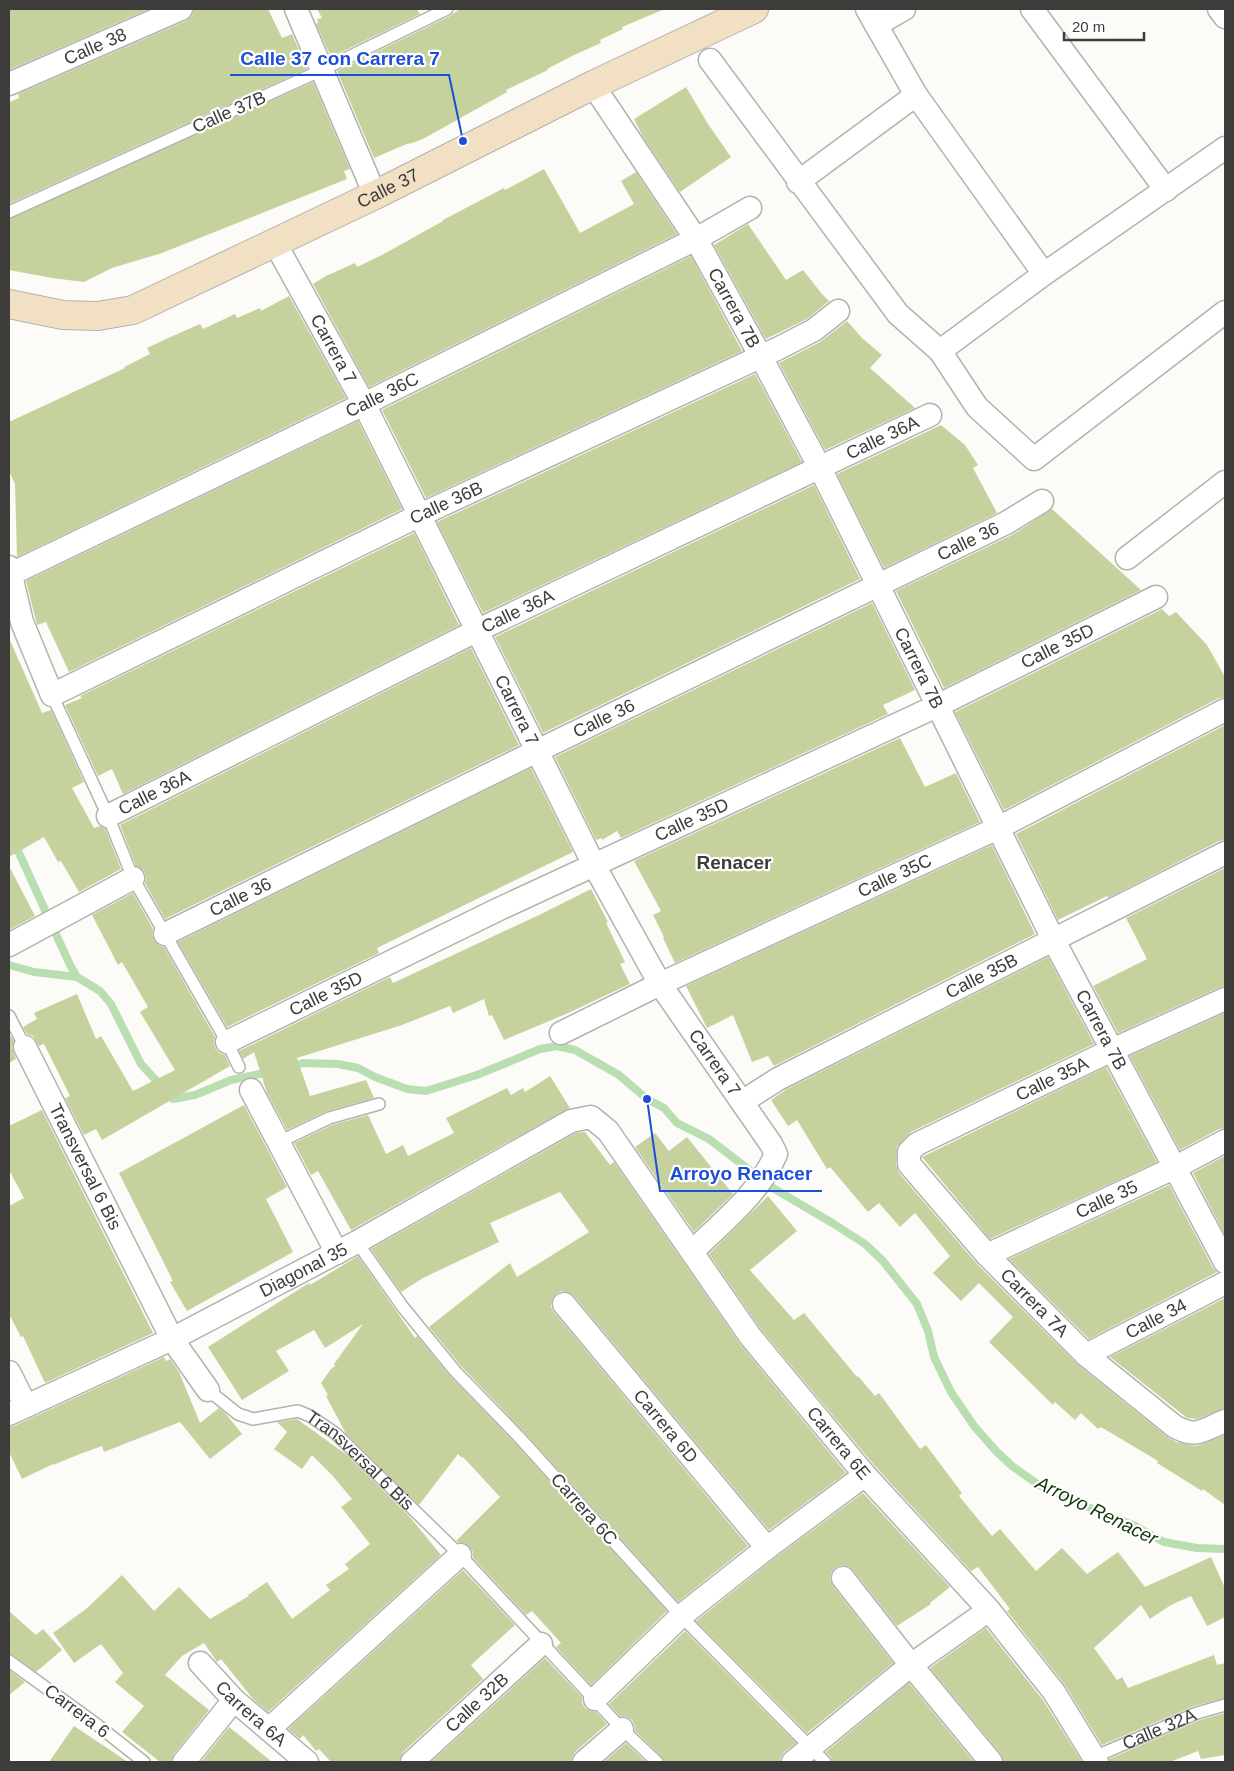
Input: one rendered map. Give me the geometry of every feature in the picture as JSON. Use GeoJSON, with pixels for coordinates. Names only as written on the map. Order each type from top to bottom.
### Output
{"type":"FeatureCollection","features":[{"type":"Feature","properties":{"kind":"main road","name":"Calle 37"},"geometry":{"type":"LineString","coordinates":[[9,304],[63,315],[98,316],[133,310],[275,243],[754,9]]}},
{"type":"Feature","properties":{"kind":"street","name":"Calle 38"},"geometry":{"type":"LineString","coordinates":[[9,84],[181,9]]}},
{"type":"Feature","properties":{"kind":"street"},"geometry":{"type":"LineString","coordinates":[[296,9],[375,194]]}},
{"type":"Feature","properties":{"kind":"street"},"geometry":{"type":"LineString","coordinates":[[904,9],[871,17],[916,95],[1044,274]]}},
{"type":"Feature","properties":{"kind":"street"},"geometry":{"type":"LineString","coordinates":[[1032,9],[1166,190]]}},
{"type":"Feature","properties":{"kind":"street"},"geometry":{"type":"LineString","coordinates":[[1219,9],[1225,18]]}},
{"type":"Feature","properties":{"kind":"street"},"geometry":{"type":"LineString","coordinates":[[710,60],[798,182],[898,314],[940,351],[977,407],[1034,459],[1225,312]]}},
{"type":"Feature","properties":{"kind":"street","name":"Carrera 7B"},"geometry":{"type":"LineString","coordinates":[[594,86],[696,240],[761,357],[820,468],[877,587],[939,704],[998,828],[1054,939],[1225,1262]]}},
{"type":"Feature","properties":{"kind":"street"},"geometry":{"type":"LineString","coordinates":[[798,182],[916,95]]}},
{"type":"Feature","properties":{"kind":"street"},"geometry":{"type":"LineString","coordinates":[[940,351],[1044,274],[1225,148]]}},
{"type":"Feature","properties":{"kind":"street","name":"Calle 36C"},"geometry":{"type":"LineString","coordinates":[[10,570],[364,404],[696,240],[750,208]]}},
{"type":"Feature","properties":{"kind":"street","name":"Carrera 7"},"geometry":{"type":"LineString","coordinates":[[275,243],[364,404],[418,516],[594,865],[660,984],[771,1144],[776,1154],[771,1166],[754,1191],[692,1252]]}},
{"type":"Feature","properties":{"kind":"street","name":"Calle 36B"},"geometry":{"type":"LineString","coordinates":[[52,695],[418,516],[761,357],[814,330],[838,311]]}},
{"type":"Feature","properties":{"kind":"street","name":"Calle 36A"},"geometry":{"type":"LineString","coordinates":[[108,816],[476,631],[930,415]]}},
{"type":"Feature","properties":{"kind":"street"},"geometry":{"type":"LineString","coordinates":[[1127,558],[1225,482]]}},
{"type":"Feature","properties":{"kind":"street","name":"Calle 36"},"geometry":{"type":"LineString","coordinates":[[165,934],[537,751],[877,587],[1006,523],[1042,501]]}},
{"type":"Feature","properties":{"kind":"street"},"geometry":{"type":"LineString","coordinates":[[10,570],[22,622],[52,695]]}},
{"type":"Feature","properties":{"kind":"street","name":"Calle 35D"},"geometry":{"type":"LineString","coordinates":[[228,1042],[594,865],[939,704],[1156,597]]}},
{"type":"Feature","properties":{"kind":"street","name":"Calle 35C"},"geometry":{"type":"LineString","coordinates":[[561,1033],[660,984],[998,828],[1225,710]]}},
{"type":"Feature","properties":{"kind":"street","name":"Calle 35B"},"geometry":{"type":"LineString","coordinates":[[742,1102],[778,1079],[1225,853]]}},
{"type":"Feature","properties":{"kind":"street"},"geometry":{"type":"LineString","coordinates":[[9,945],[134,878]]}},
{"type":"Feature","properties":{"kind":"street","name":"Calle 35A"},"geometry":{"type":"LineString","coordinates":[[909,1152],[917,1144],[1112,1050],[1225,999]]}},
{"type":"Feature","properties":{"kind":"street","name":"Transversal 6 Bis"},"geometry":{"type":"LineString","coordinates":[[25,1048],[172,1339],[208,1390]]}},
{"type":"Feature","properties":{"kind":"street"},"geometry":{"type":"LineString","coordinates":[[251,1090],[336,1253]]}},
{"type":"Feature","properties":{"kind":"street","name":"Diagonal 35"},"geometry":{"type":"LineString","coordinates":[[18,1410],[172,1339],[357,1242],[571,1121],[591,1117]]}},
{"type":"Feature","properties":{"kind":"street","name":"Carrera 6E"},"geometry":{"type":"LineString","coordinates":[[591,1117],[608,1131],[750,1336],[865,1475],[988,1610],[1054,1692],[1095,1759]]}},
{"type":"Feature","properties":{"kind":"street","name":"Calle 35"},"geometry":{"type":"LineString","coordinates":[[987,1255],[1176,1167],[1225,1141]]}},
{"type":"Feature","properties":{"kind":"street","name":"Carrera 7A"},"geometry":{"type":"LineString","coordinates":[[909,1152],[910,1164],[987,1255],[1086,1355],[1174,1426],[1186,1433],[1198,1433],[1225,1421]]}},
{"type":"Feature","properties":{"kind":"street","name":"Calle 34"},"geometry":{"type":"LineString","coordinates":[[1086,1355],[1225,1283]]}},
{"type":"Feature","properties":{"kind":"street","name":"Carrera 6D"},"geometry":{"type":"LineString","coordinates":[[564,1304],[767,1548]]}},
{"type":"Feature","properties":{"kind":"street"},"geometry":{"type":"LineString","coordinates":[[9,1372],[18,1410]]}},
{"type":"Feature","properties":{"kind":"street"},"geometry":{"type":"LineString","coordinates":[[595,1699],[681,1616],[767,1548],[865,1475]]}},
{"type":"Feature","properties":{"kind":"street"},"geometry":{"type":"LineString","coordinates":[[269,1728],[460,1555]]}},
{"type":"Feature","properties":{"kind":"street"},"geometry":{"type":"LineString","coordinates":[[843,1578],[911,1665],[991,1762]]}},
{"type":"Feature","properties":{"kind":"street"},"geometry":{"type":"LineString","coordinates":[[793,1762],[818,1754],[911,1665],[988,1610]]}},
{"type":"Feature","properties":{"kind":"street","name":"Calle 32B"},"geometry":{"type":"LineString","coordinates":[[412,1762],[542,1644]]}},
{"type":"Feature","properties":{"kind":"street","name":"Carrera 6A"},"geometry":{"type":"LineString","coordinates":[[200,1663],[234,1700],[307,1762]]}},
{"type":"Feature","properties":{"kind":"street"},"geometry":{"type":"LineString","coordinates":[[184,1762],[234,1700]]}},
{"type":"Feature","properties":{"kind":"street"},"geometry":{"type":"LineString","coordinates":[[584,1762],[622,1729]]}},
{"type":"Feature","properties":{"kind":"lane","name":"Calle 37B"},"geometry":{"type":"LineString","coordinates":[[9,212],[322,70],[447,9]]}},
{"type":"Feature","properties":{"kind":"lane"},"geometry":{"type":"LineString","coordinates":[[52,695],[108,816],[134,878],[228,1042],[239,1068]]}},
{"type":"Feature","properties":{"kind":"lane","name":"Transversal 6 Bis"},"geometry":{"type":"LineString","coordinates":[[9,1016],[25,1048]]}},
{"type":"Feature","properties":{"kind":"lane"},"geometry":{"type":"LineString","coordinates":[[279,1142],[330,1118],[379,1104]]}},
{"type":"Feature","properties":{"kind":"lane","name":"Carrera 6C"},"geometry":{"type":"LineString","coordinates":[[357,1242],[402,1306],[455,1371],[519,1437],[681,1616],[818,1754]]}},
{"type":"Feature","properties":{"kind":"lane","name":"Transversal 6 Bis"},"geometry":{"type":"LineString","coordinates":[[208,1390],[238,1414],[253,1419],[298,1411],[310,1416],[335,1434],[460,1555],[622,1729],[657,1762]]}},
{"type":"Feature","properties":{"kind":"lane","name":"Carrera 6"},"geometry":{"type":"LineString","coordinates":[[9,1661],[96,1724],[144,1762]]}},
{"type":"Feature","properties":{"kind":"lane","name":"Calle 32A"},"geometry":{"type":"LineString","coordinates":[[1095,1759],[1197,1713],[1225,1705]]}},
{"type":"Feature","properties":{"kind":"building"},"geometry":{"type":"Polygon","coordinates":[[[9,9],[149,9],[9,70],[9,9]]]}},
{"type":"Feature","properties":{"kind":"building"},"geometry":{"type":"Polygon","coordinates":[[[194,9],[268,9],[282,38],[292,34],[307,69],[9,204],[9,102],[19,98],[18,94],[186,21],[192,16],[194,9]]]}},
{"type":"Feature","properties":{"kind":"building"},"geometry":{"type":"Polygon","coordinates":[[[317,9],[417,9],[420,14],[331,57],[316,24],[318,23],[317,19],[322,18],[317,9]]]}},
{"type":"Feature","properties":{"kind":"building"},"geometry":{"type":"Polygon","coordinates":[[[460,9],[665,9],[622,27],[623,29],[600,40],[601,43],[506,90],[507,92],[423,139],[374,158],[337,71],[450,16],[460,9]]]}},
{"type":"Feature","properties":{"kind":"building"},"geometry":{"type":"Polygon","coordinates":[[[313,82],[350,169],[344,171],[347,179],[162,253],[112,268],[84,282],[9,270],[9,219],[313,82]]]}},
{"type":"Feature","properties":{"kind":"building"},"geometry":{"type":"Polygon","coordinates":[[[686,87],[708,124],[731,157],[680,192],[643,137],[634,119],[686,87]]]}},
{"type":"Feature","properties":{"kind":"building"},"geometry":{"type":"Polygon","coordinates":[[[544,169],[580,233],[634,204],[621,181],[636,172],[677,234],[369,387],[313,284],[355,263],[357,267],[382,255],[443,220],[544,169]]]}},
{"type":"Feature","properties":{"kind":"building"},"geometry":{"type":"Polygon","coordinates":[[[748,224],[786,280],[803,270],[829,301],[807,319],[766,339],[714,245],[748,224]]]}},
{"type":"Feature","properties":{"kind":"building"},"geometry":{"type":"Polygon","coordinates":[[[691,256],[742,351],[426,498],[382,410],[691,256]]]}},
{"type":"Feature","properties":{"kind":"building"},"geometry":{"type":"Polygon","coordinates":[[[289,296],[346,398],[17,557],[15,484],[9,471],[9,422],[125,368],[150,354],[147,348],[166,339],[200,324],[203,329],[235,314],[237,318],[260,308],[261,311],[289,296]]]}},
{"type":"Feature","properties":{"kind":"building"},"geometry":{"type":"Polygon","coordinates":[[[847,321],[862,338],[882,355],[870,368],[915,408],[825,450],[779,363],[820,342],[847,321]]]}},
{"type":"Feature","properties":{"kind":"building"},"geometry":{"type":"Polygon","coordinates":[[[755,374],[802,462],[483,613],[437,522],[755,374]]]}},
{"type":"Feature","properties":{"kind":"building"},"geometry":{"type":"Polygon","coordinates":[[[358,421],[402,509],[69,672],[46,622],[37,625],[26,581],[358,421]]]}},
{"type":"Feature","properties":{"kind":"building"},"geometry":{"type":"Polygon","coordinates":[[[941,425],[965,445],[978,465],[973,468],[997,513],[884,568],[837,474],[941,425]]]}},
{"type":"Feature","properties":{"kind":"building"},"geometry":{"type":"Polygon","coordinates":[[[814,485],[860,579],[543,733],[495,637],[814,485]]]}},
{"type":"Feature","properties":{"kind":"building"},"geometry":{"type":"Polygon","coordinates":[[[1052,509],[1141,590],[944,688],[896,591],[1012,535],[1052,509]]]}},
{"type":"Feature","properties":{"kind":"building"},"geometry":{"type":"Polygon","coordinates":[[[414,533],[459,625],[123,794],[112,769],[98,776],[65,705],[414,533]]]}},
{"type":"Feature","properties":{"kind":"building"},"geometry":{"type":"Polygon","coordinates":[[[872,603],[915,690],[883,705],[888,714],[621,838],[617,831],[602,840],[602,838],[596,840],[555,757],[872,603]]]}},
{"type":"Feature","properties":{"kind":"building"},"geometry":{"type":"Polygon","coordinates":[[[1162,609],[1169,616],[1176,612],[1207,645],[1225,677],[1225,697],[1219,698],[1004,810],[955,712],[1162,609]]]}},
{"type":"Feature","properties":{"kind":"building"},"geometry":{"type":"Polygon","coordinates":[[[9,638],[42,713],[51,710],[84,782],[72,788],[94,828],[100,826],[105,828],[121,869],[79,892],[61,861],[58,862],[44,837],[9,857],[9,638]]]}},
{"type":"Feature","properties":{"kind":"building"},"geometry":{"type":"Polygon","coordinates":[[[471,648],[519,745],[165,919],[145,883],[144,871],[136,866],[120,825],[471,648]]]}},
{"type":"Feature","properties":{"kind":"building"},"geometry":{"type":"Polygon","coordinates":[[[1225,725],[1225,840],[1219,841],[1108,898],[1107,896],[1058,920],[1016,834],[1225,725]]]}},
{"type":"Feature","properties":{"kind":"building"},"geometry":{"type":"Polygon","coordinates":[[[900,738],[925,787],[956,773],[980,822],[675,963],[653,915],[661,911],[634,861],[900,738]]]}},
{"type":"Feature","properties":{"kind":"building"},"geometry":{"type":"Polygon","coordinates":[[[531,768],[573,852],[377,948],[379,953],[227,1027],[178,942],[531,768]]]}},
{"type":"Feature","properties":{"kind":"building"},"geometry":{"type":"Polygon","coordinates":[[[992,845],[1035,934],[774,1066],[768,1056],[752,1062],[733,1015],[707,1028],[686,986],[992,845]]]}},
{"type":"Feature","properties":{"kind":"building"},"geometry":{"type":"Polygon","coordinates":[[[9,866],[35,916],[9,930],[9,866]]]}},
{"type":"Feature","properties":{"kind":"building"},"geometry":{"type":"Polygon","coordinates":[[[1225,868],[1225,986],[1118,1033],[1093,986],[1147,959],[1126,918],[1225,868]]]}},
{"type":"Feature","properties":{"kind":"building"},"geometry":{"type":"Polygon","coordinates":[[[591,889],[625,962],[620,964],[630,984],[504,1040],[492,1015],[489,1016],[484,999],[453,1013],[450,1006],[402,1025],[297,1058],[310,1096],[366,1080],[374,1098],[327,1111],[287,1130],[267,1093],[254,1052],[243,1059],[239,1051],[390,977],[393,983],[591,889]]]}},
{"type":"Feature","properties":{"kind":"building"},"geometry":{"type":"Polygon","coordinates":[[[133,893],[153,929],[154,940],[158,945],[164,947],[215,1037],[215,1048],[219,1053],[225,1055],[230,1066],[102,1140],[96,1129],[84,1135],[65,1098],[70,1096],[44,1044],[39,1046],[33,1036],[27,1034],[23,1027],[37,1019],[34,1013],[77,994],[96,1039],[101,1036],[133,1091],[175,1070],[140,1012],[148,1007],[122,962],[118,965],[92,915],[133,893]]]}},
{"type":"Feature","properties":{"kind":"building"},"geometry":{"type":"Polygon","coordinates":[[[1048,957],[1094,1044],[911,1132],[897,1147],[896,1165],[899,1173],[977,1264],[1078,1365],[1176,1442],[1196,1446],[1225,1435],[1225,1505],[1203,1489],[1202,1491],[1157,1463],[1158,1461],[1101,1427],[1098,1429],[1081,1413],[1075,1420],[1055,1402],[1053,1405],[989,1342],[1013,1317],[979,1283],[961,1301],[933,1273],[950,1256],[915,1213],[900,1227],[879,1203],[868,1212],[830,1167],[827,1169],[797,1120],[788,1126],[771,1100],[787,1089],[1048,957]]]}},
{"type":"Feature","properties":{"kind":"building"},"geometry":{"type":"Polygon","coordinates":[[[1225,1013],[1225,1128],[1219,1129],[1180,1150],[1130,1056],[1225,1013]]]}},
{"type":"Feature","properties":{"kind":"building"},"geometry":{"type":"Polygon","coordinates":[[[9,1034],[14,1041],[12,1047],[16,1059],[9,1063],[9,1034]]]}},
{"type":"Feature","properties":{"kind":"building"},"geometry":{"type":"Polygon","coordinates":[[[1106,1067],[1157,1162],[990,1239],[922,1157],[1106,1067]]]}},
{"type":"Feature","properties":{"kind":"building"},"geometry":{"type":"Polygon","coordinates":[[[550,1076],[570,1108],[351,1230],[318,1171],[311,1175],[294,1143],[332,1125],[368,1115],[386,1154],[403,1145],[408,1156],[454,1133],[446,1118],[507,1088],[511,1095],[523,1088],[525,1092],[550,1076]]]}},
{"type":"Feature","properties":{"kind":"building"},"geometry":{"type":"Polygon","coordinates":[[[244,1105],[287,1187],[266,1199],[293,1252],[187,1311],[170,1282],[173,1281],[119,1173],[244,1105]]]}},
{"type":"Feature","properties":{"kind":"building"},"geometry":{"type":"Polygon","coordinates":[[[42,1110],[153,1333],[45,1383],[23,1336],[21,1337],[9,1314],[9,1206],[24,1198],[9,1170],[9,1126],[42,1110]]]}},
{"type":"Feature","properties":{"kind":"building"},"geometry":{"type":"Polygon","coordinates":[[[585,1132],[610,1165],[614,1162],[740,1344],[846,1473],[769,1530],[574,1296],[568,1292],[561,1291],[556,1294],[552,1300],[551,1307],[554,1312],[748,1546],[678,1602],[524,1432],[461,1366],[429,1327],[510,1263],[517,1277],[589,1232],[560,1192],[490,1223],[499,1242],[423,1278],[401,1292],[371,1249],[576,1133],[585,1132]]]}},
{"type":"Feature","properties":{"kind":"building"},"geometry":{"type":"Polygon","coordinates":[[[655,1133],[669,1151],[687,1137],[733,1194],[694,1232],[635,1147],[655,1133]]]}},
{"type":"Feature","properties":{"kind":"building"},"geometry":{"type":"Polygon","coordinates":[[[1225,1156],[1225,1235],[1193,1173],[1225,1156]]]}},
{"type":"Feature","properties":{"kind":"building"},"geometry":{"type":"Polygon","coordinates":[[[1169,1185],[1213,1268],[1217,1272],[1089,1339],[1009,1259],[1169,1185]]]}},
{"type":"Feature","properties":{"kind":"building"},"geometry":{"type":"Polygon","coordinates":[[[768,1196],[797,1231],[750,1270],[794,1320],[804,1313],[857,1377],[875,1396],[879,1393],[920,1449],[926,1445],[962,1493],[959,1496],[992,1536],[1000,1529],[1036,1571],[1062,1548],[1087,1574],[1118,1552],[1145,1587],[1211,1557],[1225,1588],[1225,1617],[1207,1626],[1191,1596],[1171,1605],[1150,1619],[1141,1605],[1094,1648],[1117,1680],[1122,1677],[1128,1688],[1214,1655],[1217,1665],[1225,1663],[1225,1698],[1194,1706],[1102,1745],[1065,1685],[1007,1611],[1010,1609],[978,1567],[971,1571],[875,1466],[760,1328],[709,1254],[768,1196]]]}},
{"type":"Feature","properties":{"kind":"building"},"geometry":{"type":"Polygon","coordinates":[[[358,1256],[415,1338],[417,1336],[450,1376],[514,1442],[667,1611],[591,1685],[556,1647],[561,1643],[532,1611],[526,1615],[473,1558],[473,1552],[469,1546],[456,1541],[500,1497],[463,1457],[458,1454],[419,1505],[346,1434],[321,1383],[335,1366],[334,1364],[363,1324],[325,1348],[314,1330],[276,1351],[289,1371],[242,1400],[208,1347],[309,1283],[310,1285],[358,1256]]]}},
{"type":"Feature","properties":{"kind":"building"},"geometry":{"type":"Polygon","coordinates":[[[1225,1298],[1225,1408],[1197,1419],[1187,1418],[1110,1357],[1225,1298]]]}},
{"type":"Feature","properties":{"kind":"building"},"geometry":{"type":"Polygon","coordinates":[[[164,1357],[166,1361],[170,1359],[179,1372],[200,1423],[219,1408],[242,1434],[210,1459],[180,1422],[104,1452],[102,1446],[53,1464],[22,1479],[9,1452],[9,1427],[164,1357]]]}},
{"type":"Feature","properties":{"kind":"building"},"geometry":{"type":"Polygon","coordinates":[[[297,1419],[347,1455],[410,1517],[441,1555],[268,1712],[253,1699],[221,1659],[217,1662],[204,1643],[182,1656],[165,1675],[209,1710],[174,1754],[171,1762],[160,1762],[122,1732],[144,1706],[115,1682],[123,1673],[101,1644],[74,1663],[53,1633],[86,1609],[122,1575],[154,1611],[179,1587],[210,1619],[249,1596],[267,1582],[292,1619],[330,1590],[326,1585],[349,1569],[345,1564],[370,1544],[341,1507],[352,1499],[312,1455],[302,1469],[274,1449],[287,1432],[277,1422],[297,1419]]]}},
{"type":"Feature","properties":{"kind":"building"},"geometry":{"type":"Polygon","coordinates":[[[863,1493],[950,1587],[931,1604],[897,1626],[853,1570],[848,1566],[842,1565],[835,1568],[831,1573],[830,1579],[833,1586],[893,1663],[807,1733],[696,1621],[775,1558],[863,1493]]]}},
{"type":"Feature","properties":{"kind":"building"},"geometry":{"type":"Polygon","coordinates":[[[463,1570],[515,1625],[471,1665],[483,1679],[403,1752],[399,1762],[331,1762],[319,1749],[316,1751],[303,1735],[300,1739],[288,1729],[463,1570]]]}},
{"type":"Feature","properties":{"kind":"building"},"geometry":{"type":"Polygon","coordinates":[[[9,1611],[36,1635],[43,1629],[62,1650],[36,1672],[9,1654],[9,1611]]]}},
{"type":"Feature","properties":{"kind":"building"},"geometry":{"type":"Polygon","coordinates":[[[986,1628],[1043,1700],[1082,1762],[1004,1762],[1001,1754],[930,1668],[986,1628]]]}},
{"type":"Feature","properties":{"kind":"building"},"geometry":{"type":"Polygon","coordinates":[[[685,1631],[796,1743],[784,1752],[780,1762],[664,1762],[662,1757],[635,1731],[632,1720],[620,1716],[609,1704],[685,1631]]]}},
{"type":"Feature","properties":{"kind":"building"},"geometry":{"type":"Polygon","coordinates":[[[545,1658],[582,1697],[582,1703],[585,1708],[596,1712],[607,1724],[575,1752],[571,1762],[431,1762],[545,1658]]]}},
{"type":"Feature","properties":{"kind":"building"},"geometry":{"type":"Polygon","coordinates":[[[9,1670],[25,1682],[9,1695],[9,1670]]]}},
{"type":"Feature","properties":{"kind":"building"},"geometry":{"type":"Polygon","coordinates":[[[909,1683],[974,1762],[832,1762],[831,1757],[826,1752],[909,1683]]]}},
{"type":"Feature","properties":{"kind":"building"},"geometry":{"type":"Polygon","coordinates":[[[1225,1713],[1225,1755],[1201,1759],[1198,1751],[1170,1762],[1110,1762],[1109,1759],[1200,1720],[1225,1713]]]}},
{"type":"Feature","properties":{"kind":"building"},"geometry":{"type":"Polygon","coordinates":[[[74,1726],[128,1762],[49,1762],[74,1726]]]}},
{"type":"Feature","properties":{"kind":"building"},"geometry":{"type":"Polygon","coordinates":[[[229,1727],[238,1734],[272,1762],[201,1762],[229,1727]]]}},
{"type":"Feature","properties":{"kind":"building"},"geometry":{"type":"Polygon","coordinates":[[[626,1743],[646,1762],[604,1762],[626,1743]]]}},
{"type":"Feature","properties":{"kind":"waterway","name":"Arroyo Renacer"},"geometry":{"type":"LineString","coordinates":[[9,831],[77,977],[100,991],[111,1004],[141,1064],[173,1099],[195,1095],[231,1080],[269,1072]]}},
{"type":"Feature","properties":{"kind":"waterway"},"geometry":{"type":"LineString","coordinates":[[9,965],[34,972],[77,977]]}},
{"type":"Feature","properties":{"kind":"waterway","name":"Arroyo Renacer"},"geometry":{"type":"LineString","coordinates":[[290,1067],[303,1063],[338,1064],[358,1068],[375,1077],[407,1089],[426,1091],[477,1075],[540,1049],[557,1046],[575,1050],[619,1075],[647,1099],[664,1108],[677,1123],[709,1139],[773,1188],[865,1244],[883,1261],[917,1304],[928,1331],[934,1357],[951,1392],[974,1426],[1012,1466],[1039,1485],[1135,1526],[1164,1542],[1197,1548],[1225,1549]]}},
{"type":"Feature","properties":{"kind":"place","name":"Calle 37 con Carrera 7"},"geometry":{"type":"Point","coordinates":[463,141]}},
{"type":"Feature","properties":{"kind":"place","name":"Arroyo Renacer"},"geometry":{"type":"Point","coordinates":[647,1099]}},
{"type":"Feature","properties":{"kind":"district","name":"Renacer"},"geometry":{"type":"Point","coordinates":[734,862]}}]}
